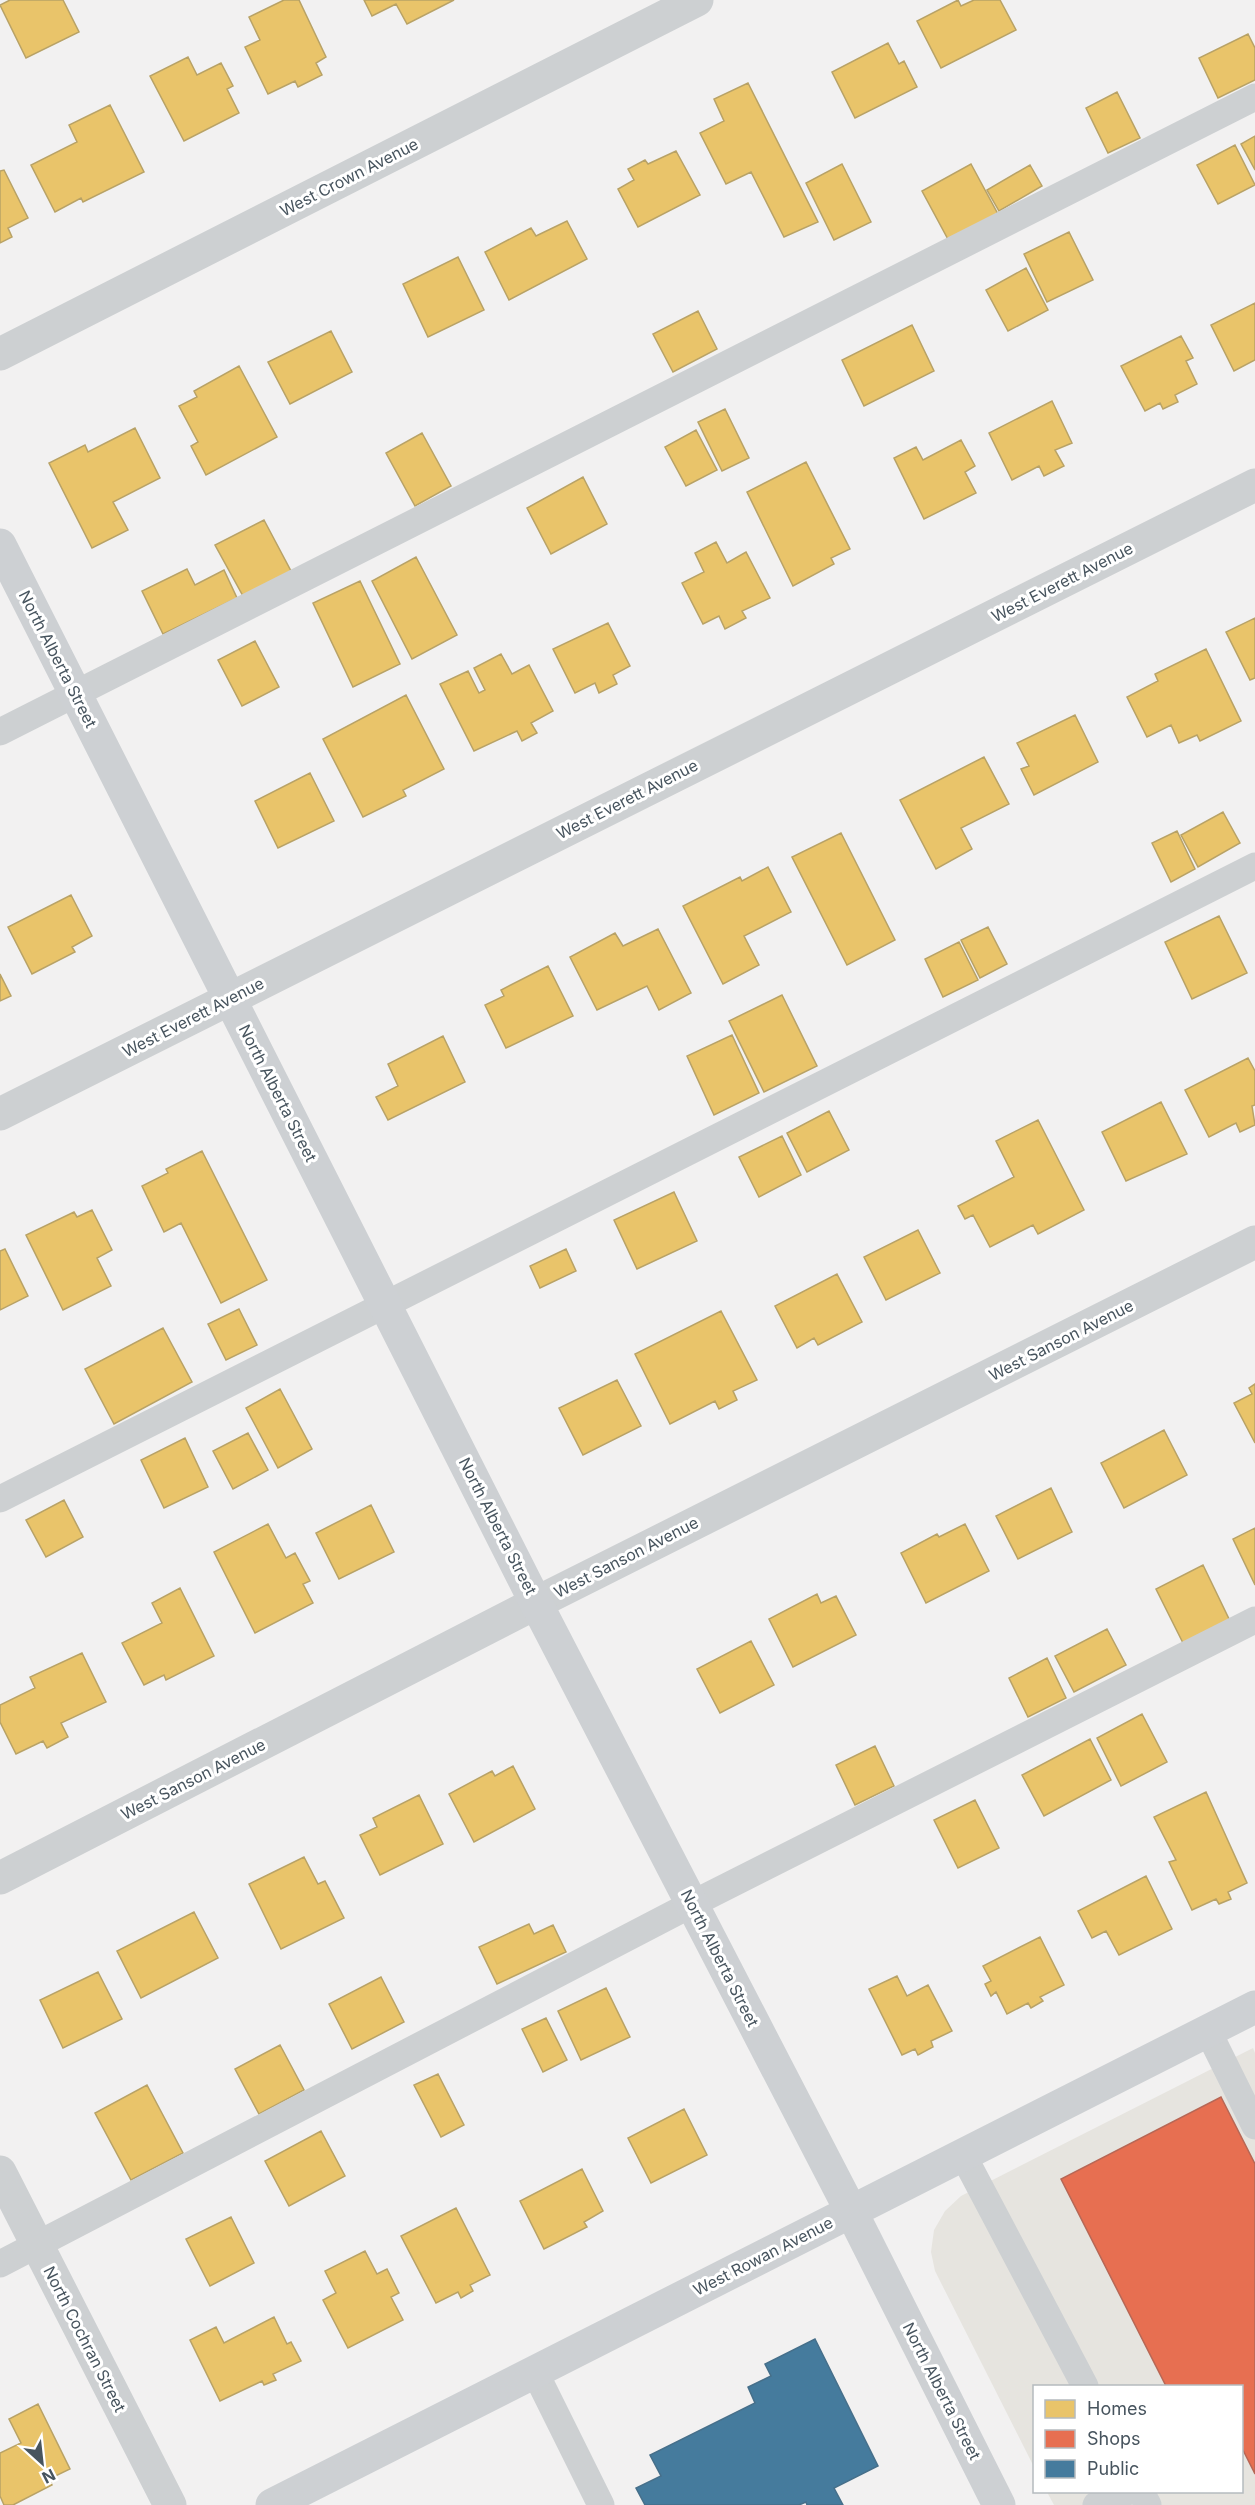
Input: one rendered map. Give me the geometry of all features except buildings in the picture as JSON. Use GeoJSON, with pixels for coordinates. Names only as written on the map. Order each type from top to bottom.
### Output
{"type":"FeatureCollection","features":[{"type":"Feature","properties":{"kind":"main road","name":"North Alberta Street"},"geometry":{"type":"LineString","coordinates":[[0,545],[536,1603],[851,2211],[999,2505]]}},
{"type":"Feature","properties":{"kind":"main road","name":"West Rowan Avenue"},"geometry":{"type":"LineString","coordinates":[[272,2505],[1255,2007]]}},
{"type":"Feature","properties":{"kind":"street","name":"West Crown Avenue"},"geometry":{"type":"LineString","coordinates":[[0,354],[697,0]]}},
{"type":"Feature","properties":{"kind":"street","name":"West Everett Avenue"},"geometry":{"type":"LineString","coordinates":[[0,1113],[1255,485]]}},
{"type":"Feature","properties":{"kind":"street","name":"West Sanson Avenue"},"geometry":{"type":"LineString","coordinates":[[0,1878],[536,1603],[1255,1242]]}},
{"type":"Feature","properties":{"kind":"street","name":"North Cochran Street"},"geometry":{"type":"LineString","coordinates":[[0,2172],[170,2505]]}},
{"type":"Feature","properties":{"kind":"lane"},"geometry":{"type":"LineString","coordinates":[[0,732],[1255,97]]}},
{"type":"Feature","properties":{"kind":"lane"},"geometry":{"type":"LineString","coordinates":[[0,1499],[1255,866]]}},
{"type":"Feature","properties":{"kind":"lane"},"geometry":{"type":"LineString","coordinates":[[0,2264],[692,1904],[1255,1620]]}},
{"type":"Feature","properties":{"kind":"lane"},"geometry":{"type":"LineString","coordinates":[[1208,2031],[1255,2126]]}},
{"type":"Feature","properties":{"kind":"lane"},"geometry":{"type":"LineString","coordinates":[[963,2155],[1085,2385]]}},
{"type":"Feature","properties":{"kind":"lane"},"geometry":{"type":"LineString","coordinates":[[535,2372],[601,2505]]}},
{"type":"Feature","properties":{"kind":"lane"},"geometry":{"type":"LineString","coordinates":[[1096,2505],[1124,2493]]}},
{"type":"Feature","properties":{"kind":"shaded area"},"geometry":{"type":"Polygon","coordinates":[[[1253,2048],[1255,2053],[1255,2505],[1054,2505],[1048,2493],[1243,2493],[1243,2385],[1033,2385],[1033,2465],[935,2271],[931,2252],[934,2230],[945,2211],[961,2196],[1253,2048]]]}}]}
